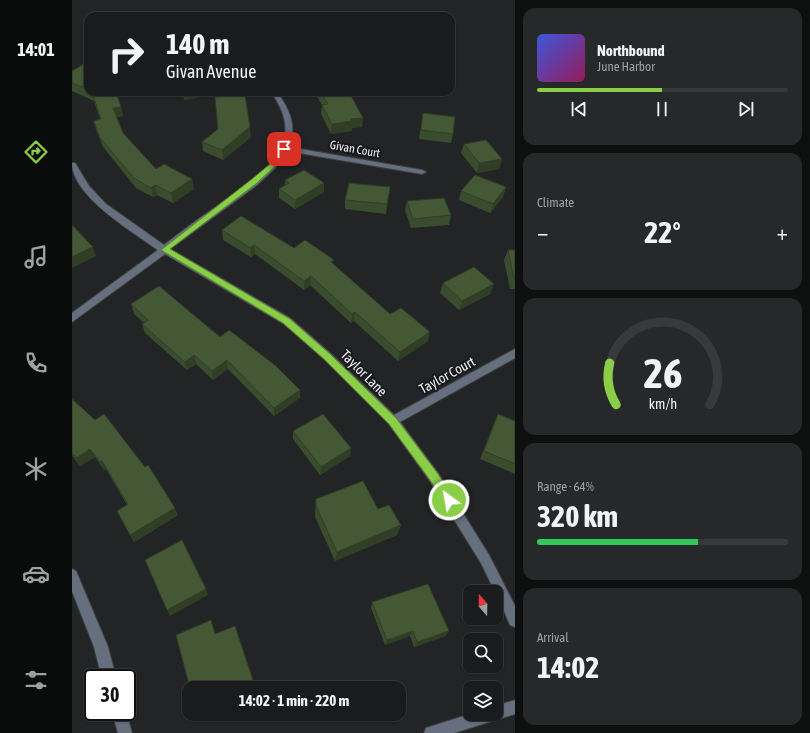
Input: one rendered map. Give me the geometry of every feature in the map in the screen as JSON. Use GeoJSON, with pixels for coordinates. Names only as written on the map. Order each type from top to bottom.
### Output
{"type":"FeatureCollection","features":[{"type":"Feature","properties":{"kind":"street"},"geometry":{"type":"LineString","coordinates":[[72,318],[165,250],[255,181],[272,166],[284,149],[290,125],[287,113],[276,96]]}},
{"type":"Feature","properties":{"kind":"street","name":"Givan Court"},"geometry":{"type":"LineString","coordinates":[[284,149],[422,172]]}},
{"type":"Feature","properties":{"kind":"street","name":"Taylor Lane"},"geometry":{"type":"LineString","coordinates":[[72,165],[86,188],[103,206],[165,250],[286,321],[327,356],[393,421],[434,477],[486,559],[515,620]]}},
{"type":"Feature","properties":{"kind":"street","name":"Taylor Court"},"geometry":{"type":"LineString","coordinates":[[393,421],[515,353]]}},
{"type":"Feature","properties":{"kind":"street"},"geometry":{"type":"LineString","coordinates":[[72,575],[101,647],[107,669]]}},
{"type":"Feature","properties":{"kind":"street"},"geometry":{"type":"LineString","coordinates":[[503,711],[515,707]]}},
{"type":"Feature","properties":{"kind":"street"},"geometry":{"type":"LineString","coordinates":[[122,721],[125,733]]}},
{"type":"Feature","properties":{"kind":"street"},"geometry":{"type":"LineString","coordinates":[[431,733],[470,721]]}},
{"type":"Feature","properties":{"kind":"building"},"geometry":{"type":"Polygon","coordinates":[[[84,64],[84,88],[72,83],[72,71],[84,64]]]}},
{"type":"Feature","properties":{"kind":"building"},"geometry":{"type":"Polygon","coordinates":[[[93,96],[117,96],[121,107],[113,108],[123,133],[156,169],[164,164],[192,179],[171,193],[155,185],[151,188],[134,178],[100,138],[94,121],[101,119],[93,96]]]}},
{"type":"Feature","properties":{"kind":"building"},"geometry":{"type":"Polygon","coordinates":[[[245,96],[250,127],[222,150],[202,142],[218,129],[215,97],[245,96]]]}},
{"type":"Feature","properties":{"kind":"building"},"geometry":{"type":"Polygon","coordinates":[[[323,96],[351,96],[363,118],[351,119],[352,121],[332,124],[322,105],[328,104],[323,96]]]}},
{"type":"Feature","properties":{"kind":"building"},"geometry":{"type":"Polygon","coordinates":[[[423,113],[455,117],[453,134],[421,130],[423,113]]]}},
{"type":"Feature","properties":{"kind":"building"},"geometry":{"type":"Polygon","coordinates":[[[486,140],[502,159],[479,163],[464,144],[486,140]]]}},
{"type":"Feature","properties":{"kind":"building"},"geometry":{"type":"Polygon","coordinates":[[[304,170],[324,183],[295,200],[279,189],[289,183],[285,180],[304,170]]]}},
{"type":"Feature","properties":{"kind":"building"},"geometry":{"type":"Polygon","coordinates":[[[475,175],[506,187],[493,204],[461,191],[475,175]]]}},
{"type":"Feature","properties":{"kind":"building"},"geometry":{"type":"Polygon","coordinates":[[[349,183],[390,187],[387,204],[345,200],[349,183]]]}},
{"type":"Feature","properties":{"kind":"building"},"geometry":{"type":"Polygon","coordinates":[[[444,198],[451,215],[413,219],[407,201],[444,198]]]}},
{"type":"Feature","properties":{"kind":"building"},"geometry":{"type":"Polygon","coordinates":[[[241,216],[294,248],[305,240],[334,260],[331,262],[390,314],[401,308],[430,332],[400,352],[355,312],[352,314],[311,276],[304,281],[254,245],[250,248],[222,230],[241,216]]]}},
{"type":"Feature","properties":{"kind":"building"},"geometry":{"type":"Polygon","coordinates":[[[72,226],[93,247],[72,257],[72,226]]]}},
{"type":"Feature","properties":{"kind":"building"},"geometry":{"type":"Polygon","coordinates":[[[508,250],[515,250],[515,279],[514,279],[508,250]]]}},
{"type":"Feature","properties":{"kind":"building"},"geometry":{"type":"Polygon","coordinates":[[[474,267],[494,284],[462,301],[443,283],[474,267]]]}},
{"type":"Feature","properties":{"kind":"building"},"geometry":{"type":"Polygon","coordinates":[[[159,286],[220,337],[229,330],[276,366],[300,390],[274,408],[227,360],[212,371],[194,355],[185,362],[142,324],[148,320],[131,304],[159,286]]]}},
{"type":"Feature","properties":{"kind":"building"},"geometry":{"type":"Polygon","coordinates":[[[72,399],[95,420],[104,414],[145,467],[148,465],[175,508],[130,535],[117,511],[128,504],[102,461],[100,462],[90,449],[76,458],[72,453],[72,399]]]}},
{"type":"Feature","properties":{"kind":"building"},"geometry":{"type":"Polygon","coordinates":[[[323,414],[351,448],[321,467],[293,431],[323,414]]]}},
{"type":"Feature","properties":{"kind":"building"},"geometry":{"type":"Polygon","coordinates":[[[498,414],[515,421],[515,464],[484,451],[498,414]]]}},
{"type":"Feature","properties":{"kind":"building"},"geometry":{"type":"Polygon","coordinates":[[[363,481],[378,509],[389,505],[401,525],[337,552],[316,506],[316,499],[363,481]]]}},
{"type":"Feature","properties":{"kind":"building"},"geometry":{"type":"Polygon","coordinates":[[[182,540],[206,589],[167,610],[145,560],[182,540]]]}},
{"type":"Feature","properties":{"kind":"building"},"geometry":{"type":"Polygon","coordinates":[[[428,584],[449,631],[417,642],[413,631],[387,640],[372,602],[428,584]]]}},
{"type":"Feature","properties":{"kind":"building"},"geometry":{"type":"Polygon","coordinates":[[[211,620],[215,634],[235,626],[253,681],[188,681],[176,635],[211,620]]]}},
{"type":"Feature","properties":{"kind":"route"},"geometry":{"type":"LineString","coordinates":[[284,149],[272,166],[255,181],[165,250],[286,321],[327,356],[393,421],[449,500]]}}]}
